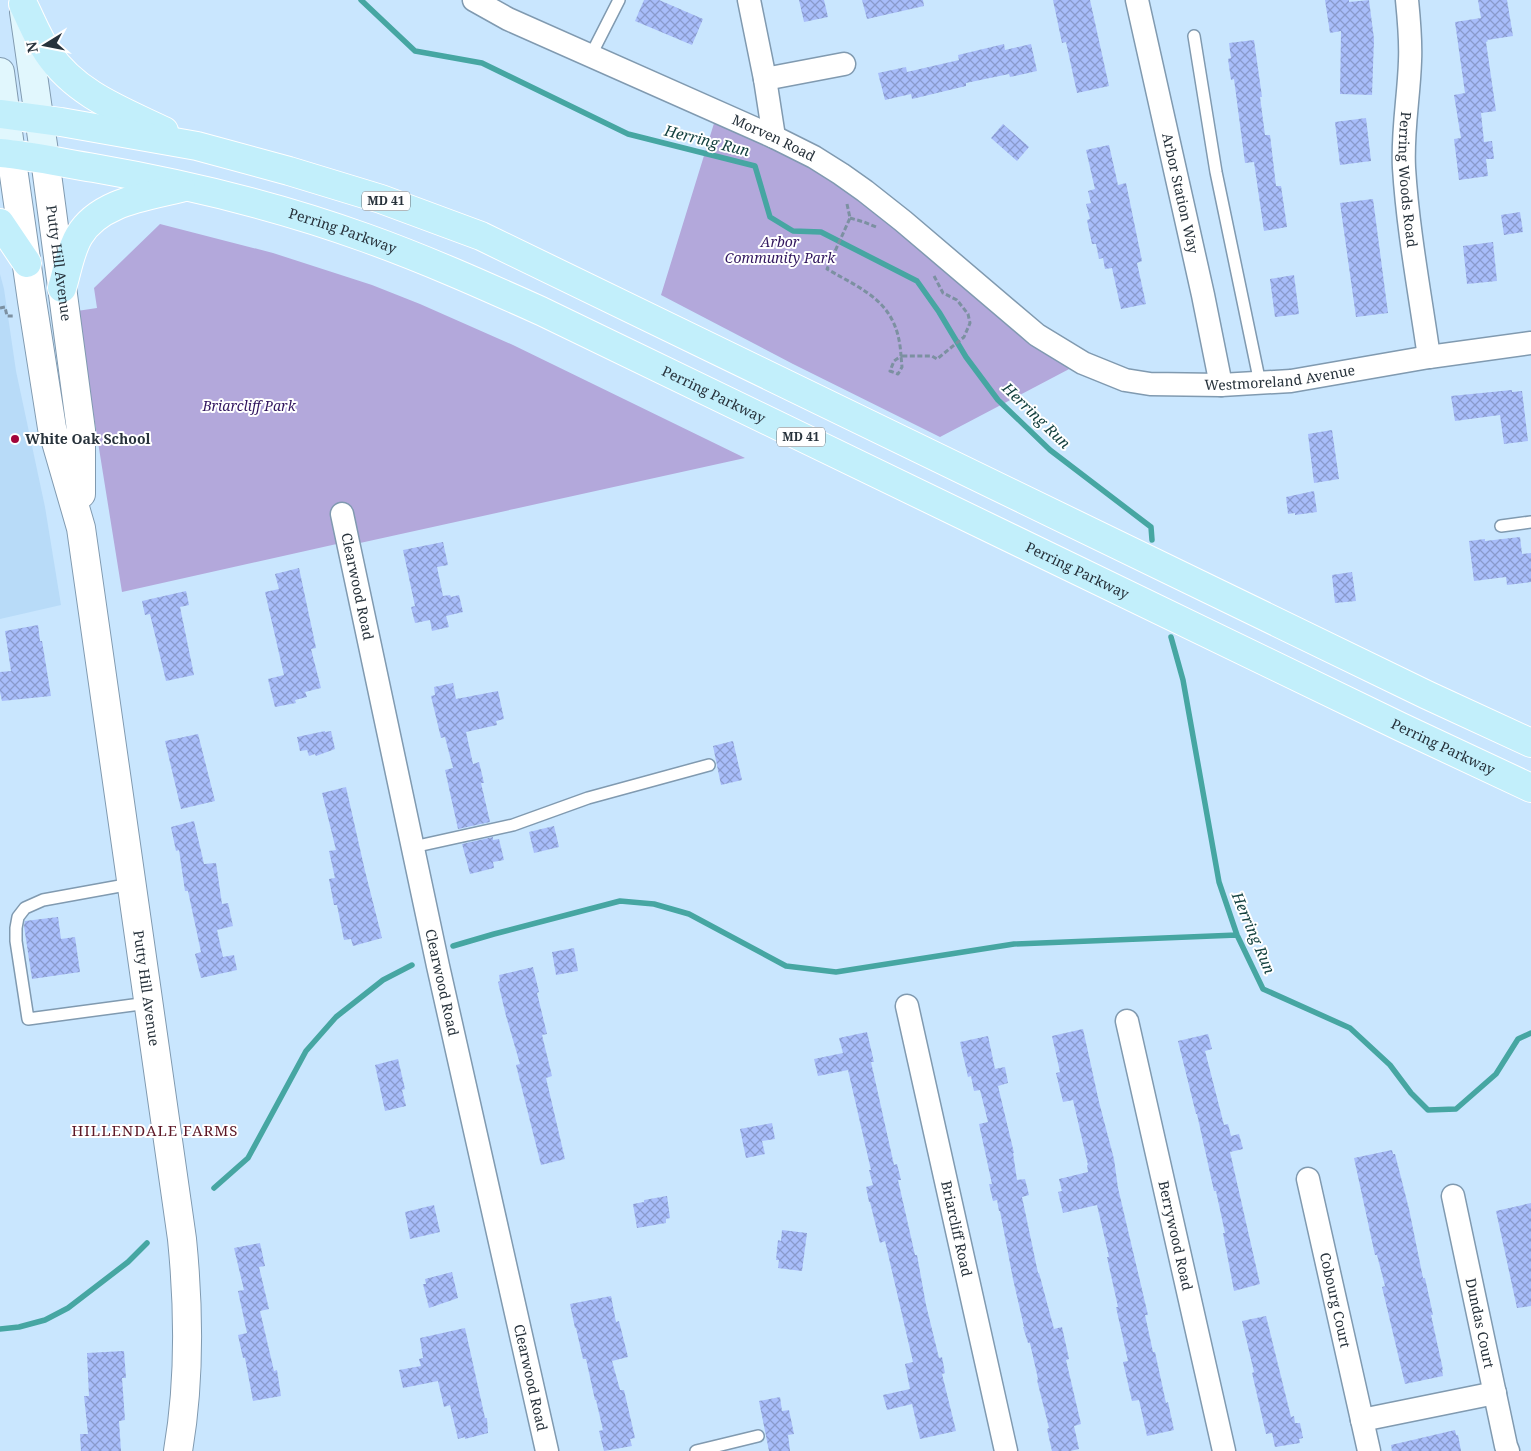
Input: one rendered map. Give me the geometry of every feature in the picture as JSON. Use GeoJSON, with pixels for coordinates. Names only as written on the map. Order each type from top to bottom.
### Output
{"type":"FeatureCollection","features":[{"type":"Feature","properties":{"kind":"main road","name":"Putty Hill Avenue"},"geometry":{"type":"LineString","coordinates":[[23,2],[45,159]]}},
{"type":"Feature","properties":{"kind":"main road"},"geometry":{"type":"LineString","coordinates":[[23,2],[47,52],[62,71],[81,88],[106,104],[197,146]]}},
{"type":"Feature","properties":{"kind":"main road","name":"Putty Hill Avenue"},"geometry":{"type":"LineString","coordinates":[[0,72],[6,154]]}},
{"type":"Feature","properties":{"kind":"main road","name":"MD 41"},"geometry":{"type":"LineString","coordinates":[[3,114],[197,146],[381,199],[481,236],[1427,696],[1531,743]]}},
{"type":"Feature","properties":{"kind":"main road","name":"Perring Parkway"},"geometry":{"type":"LineString","coordinates":[[6,154],[45,159],[187,186],[278,208],[366,238],[464,277],[532,307],[1531,788]]}},
{"type":"Feature","properties":{"kind":"main road"},"geometry":{"type":"LineString","coordinates":[[62,288],[78,238],[88,222],[103,212],[128,201],[187,186]]}},
{"type":"Feature","properties":{"kind":"main road"},"geometry":{"type":"LineString","coordinates":[[0,223],[27,262]]}},
{"type":"Feature","properties":{"kind":"street","name":"Morven Road"},"geometry":{"type":"LineString","coordinates":[[474,0],[508,19],[774,137],[814,157],[847,178],[903,221],[1037,335]]}},
{"type":"Feature","properties":{"kind":"street"},"geometry":{"type":"LineString","coordinates":[[749,0],[765,78],[774,137]]}},
{"type":"Feature","properties":{"kind":"street","name":"Arbor Station Way"},"geometry":{"type":"LineString","coordinates":[[1136,0],[1203,295],[1221,385]]}},
{"type":"Feature","properties":{"kind":"street","name":"Perring Woods Road"},"geometry":{"type":"LineString","coordinates":[[1406,0],[1409,20],[1410,61],[1406,96],[1404,166],[1411,230],[1430,357]]}},
{"type":"Feature","properties":{"kind":"street"},"geometry":{"type":"LineString","coordinates":[[765,78],[844,64]]}},
{"type":"Feature","properties":{"kind":"street","name":"Putty Hill Avenue"},"geometry":{"type":"LineString","coordinates":[[6,154],[27,262],[52,428],[81,528]]}},
{"type":"Feature","properties":{"kind":"street","name":"Putty Hill Avenue"},"geometry":{"type":"LineString","coordinates":[[45,159],[81,430],[81,528],[174,1182],[185,1273],[187,1305],[186,1368],[178,1451]]}},
{"type":"Feature","properties":{"kind":"street","name":"Westmoreland Avenue"},"geometry":{"type":"LineString","coordinates":[[1037,335],[1083,363],[1125,380],[1150,384],[1221,385],[1291,381],[1430,357],[1531,343]]}},
{"type":"Feature","properties":{"kind":"street","name":"Clearwood Road"},"geometry":{"type":"LineString","coordinates":[[342,514],[413,847],[547,1451]]}},
{"type":"Feature","properties":{"kind":"street","name":"Briarcliff Road"},"geometry":{"type":"LineString","coordinates":[[907,1006],[1006,1451]]}},
{"type":"Feature","properties":{"kind":"street","name":"Berrywood Road"},"geometry":{"type":"LineString","coordinates":[[1127,1021],[1224,1451]]}},
{"type":"Feature","properties":{"kind":"street","name":"Cobourg Court"},"geometry":{"type":"LineString","coordinates":[[1308,1179],[1370,1451]]}},
{"type":"Feature","properties":{"kind":"street","name":"Dundas Court"},"geometry":{"type":"LineString","coordinates":[[1453,1196],[1508,1451]]}},
{"type":"Feature","properties":{"kind":"street"},"geometry":{"type":"LineString","coordinates":[[1362,1420],[1495,1394]]}},
{"type":"Feature","properties":{"kind":"lane"},"geometry":{"type":"LineString","coordinates":[[591,55],[619,0]]}},
{"type":"Feature","properties":{"kind":"lane"},"geometry":{"type":"LineString","coordinates":[[1194,36],[1216,172],[1260,383]]}},
{"type":"Feature","properties":{"kind":"lane"},"geometry":{"type":"LineString","coordinates":[[1501,526],[1531,522]]}},
{"type":"Feature","properties":{"kind":"lane"},"geometry":{"type":"LineString","coordinates":[[413,847],[513,825],[588,798],[709,766]]}},
{"type":"Feature","properties":{"kind":"lane"},"geometry":{"type":"LineString","coordinates":[[131,884],[58,896],[25,908],[18,917],[16,942],[28,1019],[148,1003]]}},
{"type":"Feature","properties":{"kind":"lane"},"geometry":{"type":"LineString","coordinates":[[696,1451],[758,1436]]}},
{"type":"Feature","properties":{"kind":"path"},"geometry":{"type":"LineString","coordinates":[[847,178],[842,187],[850,218],[827,269],[872,295],[884,308],[894,325],[900,341],[901,356],[902,367],[898,374],[890,371],[894,361],[901,356],[932,356],[937,359],[964,337],[970,323],[968,314],[957,300],[943,293],[936,282],[931,268]]}},
{"type":"Feature","properties":{"kind":"path"},"geometry":{"type":"LineString","coordinates":[[850,218],[877,228]]}},
{"type":"Feature","properties":{"kind":"path"},"geometry":{"type":"LineString","coordinates":[[0,308],[5,307],[7,316],[13,315]]}},
{"type":"Feature","properties":{"kind":"shaded area","name":"White Oak School"},"geometry":{"type":"Polygon","coordinates":[[[0,274],[4,289],[16,371],[45,507],[61,605],[0,619],[0,274]]]}},
{"type":"Feature","properties":{"kind":"green space","name":"Arbor Community Park"},"geometry":{"type":"Polygon","coordinates":[[[715,120],[832,168],[1073,367],[940,437],[793,364],[661,295],[715,120]]]}},
{"type":"Feature","properties":{"kind":"green space","name":"Briarcliff Park"},"geometry":{"type":"Polygon","coordinates":[[[160,224],[273,253],[372,285],[420,304],[513,345],[745,458],[360,543],[359,539],[122,592],[77,311],[97,308],[94,288],[160,224]]]}},
{"type":"Feature","properties":{"kind":"building"},"geometry":{"type":"Polygon","coordinates":[[[644,0],[659,0],[703,19],[692,45],[635,21],[644,0]]]}},
{"type":"Feature","properties":{"kind":"building"},"geometry":{"type":"Polygon","coordinates":[[[799,0],[824,0],[828,17],[804,22],[799,0]]]}},
{"type":"Feature","properties":{"kind":"building"},"geometry":{"type":"Polygon","coordinates":[[[862,0],[923,0],[924,6],[867,19],[862,0]]]}},
{"type":"Feature","properties":{"kind":"building"},"geometry":{"type":"Polygon","coordinates":[[[1053,0],[1090,0],[1109,86],[1077,93],[1066,42],[1062,43],[1053,0]]]}},
{"type":"Feature","properties":{"kind":"building"},"geometry":{"type":"Polygon","coordinates":[[[1325,0],[1349,0],[1349,2],[1369,0],[1374,39],[1372,95],[1340,94],[1341,31],[1330,33],[1325,0]]]}},
{"type":"Feature","properties":{"kind":"building"},"geometry":{"type":"Polygon","coordinates":[[[1478,0],[1507,0],[1513,36],[1487,40],[1486,42],[1496,111],[1481,113],[1484,142],[1492,141],[1494,159],[1486,159],[1488,176],[1459,180],[1454,139],[1461,138],[1454,95],[1465,93],[1455,22],[1481,18],[1478,0]]]}},
{"type":"Feature","properties":{"kind":"building"},"geometry":{"type":"Polygon","coordinates":[[[1254,40],[1265,135],[1270,135],[1276,186],[1281,186],[1287,227],[1264,231],[1254,162],[1245,163],[1234,79],[1231,80],[1228,59],[1231,58],[1229,43],[1254,40]]]}},
{"type":"Feature","properties":{"kind":"building"},"geometry":{"type":"Polygon","coordinates":[[[1004,44],[1005,50],[1031,44],[1037,71],[1010,77],[1009,74],[966,83],[966,86],[912,99],[911,94],[885,100],[878,73],[906,67],[907,72],[959,60],[958,55],[1004,44]]]}},
{"type":"Feature","properties":{"kind":"building"},"geometry":{"type":"Polygon","coordinates":[[[1366,118],[1371,161],[1340,165],[1335,122],[1366,118]]]}},
{"type":"Feature","properties":{"kind":"building"},"geometry":{"type":"Polygon","coordinates":[[[1003,124],[1029,147],[1017,161],[991,138],[1003,124]]]}},
{"type":"Feature","properties":{"kind":"building"},"geometry":{"type":"Polygon","coordinates":[[[1109,145],[1118,185],[1126,183],[1142,261],[1137,263],[1146,304],[1121,309],[1112,268],[1105,269],[1103,258],[1099,259],[1096,244],[1092,244],[1087,220],[1090,219],[1086,204],[1091,203],[1088,191],[1095,189],[1086,150],[1109,145]]]}},
{"type":"Feature","properties":{"kind":"building"},"geometry":{"type":"Polygon","coordinates":[[[1373,199],[1388,313],[1356,317],[1340,203],[1373,199]]]}},
{"type":"Feature","properties":{"kind":"building"},"geometry":{"type":"Polygon","coordinates":[[[1520,212],[1523,232],[1504,235],[1501,215],[1520,212]]]}},
{"type":"Feature","properties":{"kind":"building"},"geometry":{"type":"Polygon","coordinates":[[[1493,242],[1497,281],[1467,284],[1463,246],[1493,242]]]}},
{"type":"Feature","properties":{"kind":"building"},"geometry":{"type":"Polygon","coordinates":[[[1294,275],[1299,314],[1275,317],[1270,279],[1294,275]]]}},
{"type":"Feature","properties":{"kind":"building"},"geometry":{"type":"Polygon","coordinates":[[[1512,390],[1512,392],[1522,391],[1528,441],[1504,444],[1500,415],[1455,421],[1451,396],[1512,390]]]}},
{"type":"Feature","properties":{"kind":"building"},"geometry":{"type":"Polygon","coordinates":[[[1332,430],[1339,479],[1314,483],[1308,434],[1332,430]]]}},
{"type":"Feature","properties":{"kind":"building"},"geometry":{"type":"Polygon","coordinates":[[[1314,491],[1317,512],[1288,514],[1286,497],[1314,491]]]}},
{"type":"Feature","properties":{"kind":"building"},"geometry":{"type":"Polygon","coordinates":[[[1520,537],[1522,554],[1531,553],[1531,582],[1507,585],[1506,577],[1474,581],[1469,541],[1520,537]]]}},
{"type":"Feature","properties":{"kind":"building"},"geometry":{"type":"Polygon","coordinates":[[[443,542],[448,565],[437,567],[443,596],[459,595],[463,612],[446,616],[449,627],[432,631],[430,620],[415,623],[411,607],[415,606],[403,550],[443,542]]]}},
{"type":"Feature","properties":{"kind":"building"},"geometry":{"type":"Polygon","coordinates":[[[299,568],[316,648],[311,649],[321,688],[305,692],[307,697],[295,700],[296,703],[275,707],[268,679],[284,675],[265,592],[279,589],[275,574],[299,568]]]}},
{"type":"Feature","properties":{"kind":"building"},"geometry":{"type":"Polygon","coordinates":[[[1352,572],[1356,601],[1335,603],[1332,575],[1352,572]]]}},
{"type":"Feature","properties":{"kind":"building"},"geometry":{"type":"Polygon","coordinates":[[[186,591],[189,605],[180,607],[194,675],[166,681],[150,614],[145,615],[142,601],[186,591]]]}},
{"type":"Feature","properties":{"kind":"building"},"geometry":{"type":"Polygon","coordinates":[[[38,625],[51,696],[2,701],[0,672],[11,671],[5,631],[38,625]]]}},
{"type":"Feature","properties":{"kind":"building"},"geometry":{"type":"Polygon","coordinates":[[[453,683],[456,699],[498,691],[504,719],[496,721],[497,725],[466,732],[473,764],[479,762],[484,783],[481,783],[490,822],[458,829],[445,770],[453,768],[445,737],[441,738],[431,696],[435,695],[434,687],[453,683]]]}},
{"type":"Feature","properties":{"kind":"building"},"geometry":{"type":"Polygon","coordinates":[[[331,731],[335,749],[316,756],[315,754],[309,756],[307,750],[300,751],[297,737],[331,731]]]}},
{"type":"Feature","properties":{"kind":"building"},"geometry":{"type":"Polygon","coordinates":[[[198,734],[215,801],[181,809],[165,741],[198,734]]]}},
{"type":"Feature","properties":{"kind":"building"},"geometry":{"type":"Polygon","coordinates":[[[733,741],[742,780],[721,785],[713,746],[733,741]]]}},
{"type":"Feature","properties":{"kind":"building"},"geometry":{"type":"Polygon","coordinates":[[[346,787],[382,938],[353,946],[351,939],[344,940],[337,905],[334,905],[329,879],[335,878],[329,851],[336,850],[322,793],[346,787]]]}},
{"type":"Feature","properties":{"kind":"building"},"geometry":{"type":"Polygon","coordinates":[[[194,821],[204,864],[216,863],[222,904],[228,903],[233,926],[217,930],[223,957],[234,955],[237,970],[201,978],[195,954],[201,952],[188,891],[185,891],[179,850],[176,851],[171,827],[194,821]]]}},
{"type":"Feature","properties":{"kind":"building"},"geometry":{"type":"Polygon","coordinates":[[[554,826],[559,847],[534,853],[529,832],[554,826]]]}},
{"type":"Feature","properties":{"kind":"building"},"geometry":{"type":"Polygon","coordinates":[[[493,837],[493,840],[499,839],[504,860],[493,862],[494,868],[470,874],[462,844],[493,837]]]}},
{"type":"Feature","properties":{"kind":"building"},"geometry":{"type":"Polygon","coordinates":[[[58,917],[61,939],[75,937],[80,972],[32,979],[24,926],[25,921],[58,917]]]}},
{"type":"Feature","properties":{"kind":"building"},"geometry":{"type":"Polygon","coordinates":[[[574,948],[578,971],[556,975],[552,952],[574,948]]]}},
{"type":"Feature","properties":{"kind":"building"},"geometry":{"type":"Polygon","coordinates":[[[533,967],[547,1034],[542,1035],[552,1076],[546,1078],[565,1159],[541,1165],[516,1065],[520,1064],[498,982],[500,981],[499,975],[533,967]]]}},
{"type":"Feature","properties":{"kind":"building"},"geometry":{"type":"Polygon","coordinates":[[[1083,1029],[1148,1315],[1145,1315],[1153,1352],[1155,1352],[1174,1430],[1147,1436],[1139,1400],[1132,1401],[1123,1362],[1128,1361],[1116,1307],[1118,1307],[1107,1257],[1109,1257],[1097,1205],[1063,1213],[1058,1192],[1062,1191],[1059,1179],[1088,1172],[1088,1165],[1073,1100],[1063,1102],[1056,1073],[1060,1072],[1052,1036],[1083,1029]]]}},
{"type":"Feature","properties":{"kind":"building"},"geometry":{"type":"Polygon","coordinates":[[[867,1032],[874,1062],[871,1062],[894,1165],[897,1164],[901,1180],[898,1180],[915,1255],[917,1255],[926,1305],[939,1358],[942,1357],[945,1373],[942,1374],[956,1431],[920,1439],[912,1404],[887,1410],[883,1395],[910,1389],[905,1364],[913,1362],[885,1241],[880,1243],[869,1202],[866,1187],[873,1185],[869,1170],[871,1170],[848,1070],[818,1076],[814,1059],[843,1053],[839,1038],[867,1032]]]}},
{"type":"Feature","properties":{"kind":"building"},"geometry":{"type":"Polygon","coordinates":[[[1208,1034],[1212,1049],[1205,1051],[1224,1125],[1228,1124],[1231,1136],[1239,1134],[1243,1149],[1230,1152],[1260,1284],[1234,1291],[1216,1191],[1214,1191],[1178,1041],[1208,1034]]]}},
{"type":"Feature","properties":{"kind":"building"},"geometry":{"type":"Polygon","coordinates":[[[988,1036],[995,1069],[1005,1067],[1008,1083],[998,1086],[1014,1153],[1017,1180],[1025,1179],[1029,1195],[1022,1197],[1038,1273],[1054,1329],[1062,1327],[1069,1359],[1066,1360],[1081,1424],[1074,1426],[1079,1449],[1070,1451],[1052,1451],[1047,1429],[1049,1428],[1030,1343],[1028,1343],[1023,1327],[1000,1211],[997,1200],[993,1201],[989,1184],[992,1184],[979,1124],[988,1122],[980,1090],[974,1091],[971,1076],[968,1077],[960,1042],[988,1036]]]}},
{"type":"Feature","properties":{"kind":"building"},"geometry":{"type":"Polygon","coordinates":[[[398,1059],[405,1089],[402,1090],[406,1106],[385,1111],[375,1065],[398,1059]]]}},
{"type":"Feature","properties":{"kind":"building"},"geometry":{"type":"Polygon","coordinates":[[[772,1123],[775,1139],[762,1141],[765,1154],[746,1158],[740,1129],[772,1123]]]}},
{"type":"Feature","properties":{"kind":"building"},"geometry":{"type":"Polygon","coordinates":[[[1392,1150],[1393,1154],[1395,1154],[1409,1209],[1423,1278],[1425,1278],[1443,1370],[1443,1376],[1405,1384],[1382,1287],[1385,1286],[1377,1255],[1375,1255],[1354,1158],[1392,1150]]]}},
{"type":"Feature","properties":{"kind":"building"},"geometry":{"type":"Polygon","coordinates":[[[667,1196],[670,1218],[666,1219],[666,1223],[637,1228],[633,1204],[667,1196]]]}},
{"type":"Feature","properties":{"kind":"building"},"geometry":{"type":"Polygon","coordinates":[[[1531,1203],[1531,1306],[1517,1308],[1496,1211],[1531,1203]]]}},
{"type":"Feature","properties":{"kind":"building"},"geometry":{"type":"Polygon","coordinates":[[[434,1205],[440,1232],[410,1239],[405,1212],[434,1205]]]}},
{"type":"Feature","properties":{"kind":"building"},"geometry":{"type":"Polygon","coordinates":[[[782,1230],[807,1233],[802,1271],[778,1268],[779,1260],[776,1260],[778,1240],[781,1241],[782,1230]]]}},
{"type":"Feature","properties":{"kind":"building"},"geometry":{"type":"Polygon","coordinates":[[[260,1243],[265,1266],[259,1267],[269,1309],[260,1311],[274,1371],[277,1370],[281,1396],[253,1401],[245,1358],[243,1358],[238,1335],[247,1333],[238,1291],[244,1290],[234,1248],[260,1243]]]}},
{"type":"Feature","properties":{"kind":"building"},"geometry":{"type":"Polygon","coordinates":[[[452,1272],[458,1298],[429,1308],[423,1284],[426,1284],[425,1279],[452,1272]]]}},
{"type":"Feature","properties":{"kind":"building"},"geometry":{"type":"Polygon","coordinates":[[[611,1296],[616,1322],[619,1321],[628,1357],[612,1361],[620,1390],[624,1390],[635,1438],[630,1439],[632,1446],[604,1451],[599,1431],[603,1430],[586,1359],[583,1359],[570,1304],[611,1296]]]}},
{"type":"Feature","properties":{"kind":"building"},"geometry":{"type":"Polygon","coordinates":[[[1266,1316],[1291,1417],[1294,1416],[1295,1423],[1300,1423],[1303,1438],[1299,1439],[1300,1443],[1275,1447],[1272,1433],[1266,1434],[1242,1321],[1266,1316]]]}},
{"type":"Feature","properties":{"kind":"building"},"geometry":{"type":"Polygon","coordinates":[[[465,1328],[485,1418],[487,1418],[488,1433],[458,1439],[450,1405],[444,1407],[438,1381],[403,1388],[399,1370],[421,1366],[419,1359],[423,1358],[420,1338],[465,1328]]]}},
{"type":"Feature","properties":{"kind":"building"},"geometry":{"type":"Polygon","coordinates":[[[124,1351],[126,1378],[122,1378],[125,1420],[119,1421],[121,1451],[81,1451],[80,1434],[88,1434],[84,1396],[89,1396],[87,1353],[124,1351]]]}},
{"type":"Feature","properties":{"kind":"building"},"geometry":{"type":"Polygon","coordinates":[[[780,1397],[782,1411],[789,1410],[794,1434],[788,1435],[790,1451],[769,1451],[759,1401],[780,1397]]]}},
{"type":"Feature","properties":{"kind":"building"},"geometry":{"type":"Polygon","coordinates":[[[1455,1430],[1456,1435],[1458,1435],[1461,1451],[1392,1451],[1391,1445],[1455,1430]]]}},
{"type":"Feature","properties":{"kind":"waterway","name":"Herring Run"},"geometry":{"type":"LineString","coordinates":[[361,0],[415,51],[482,63],[628,134],[755,166],[770,217],[793,231],[821,232],[917,281],[939,312],[966,357],[998,400],[1050,450],[1151,527],[1152,540]]}},
{"type":"Feature","properties":{"kind":"waterway","name":"Herring Run"},"geometry":{"type":"LineString","coordinates":[[1171,637],[1183,680],[1219,882],[1237,935],[1263,989],[1350,1028],[1390,1065],[1411,1093],[1428,1110],[1456,1109],[1496,1074],[1518,1039],[1531,1033]]}},
{"type":"Feature","properties":{"kind":"waterway"},"geometry":{"type":"LineString","coordinates":[[453,946],[620,901],[654,904],[689,914],[786,966],[836,972],[1014,944],[1237,935]]}},
{"type":"Feature","properties":{"kind":"waterway"},"geometry":{"type":"LineString","coordinates":[[214,1188],[248,1158],[306,1051],[336,1017],[383,980],[412,965]]}},
{"type":"Feature","properties":{"kind":"waterway"},"geometry":{"type":"LineString","coordinates":[[0,1329],[19,1327],[45,1320],[68,1308],[128,1262],[147,1243]]}},
{"type":"Feature","properties":{"kind":"place","name":"White Oak School"},"geometry":{"type":"Point","coordinates":[15,439]}},
{"type":"Feature","properties":{"kind":"district","name":"HILLENDALE FARMS"},"geometry":{"type":"Point","coordinates":[155,1131]}}]}
